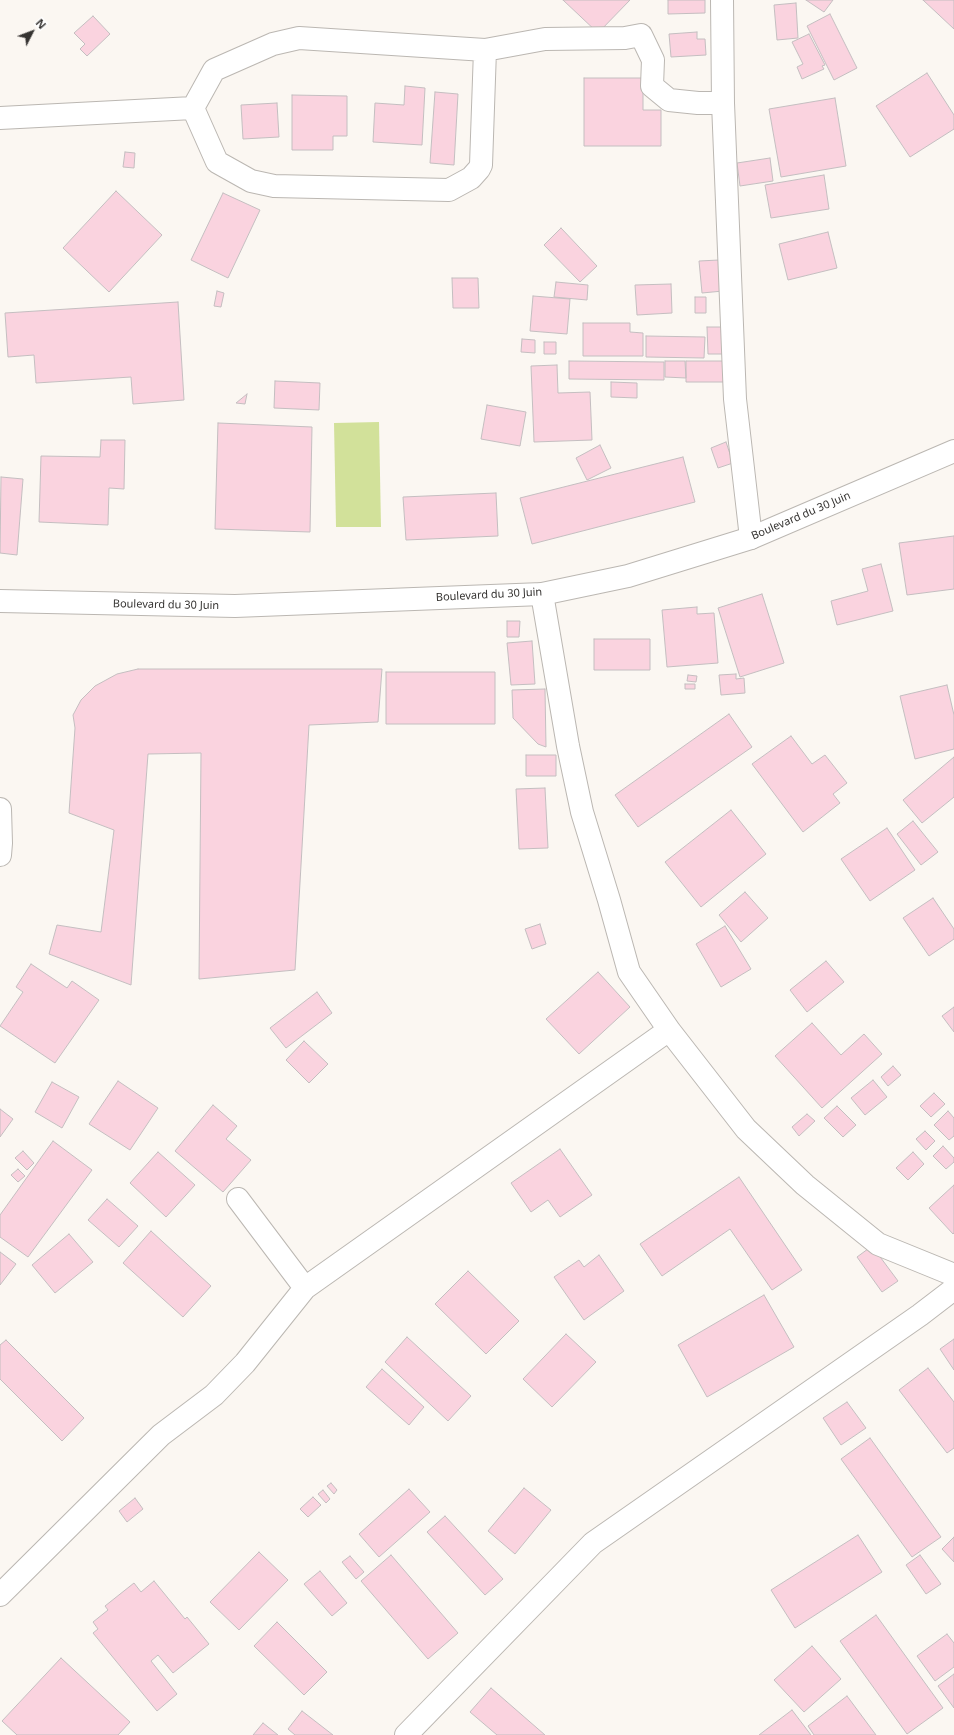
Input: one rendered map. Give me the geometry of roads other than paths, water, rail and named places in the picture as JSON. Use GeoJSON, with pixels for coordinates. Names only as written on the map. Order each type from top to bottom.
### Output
{"type":"FeatureCollection","features":[{"type":"Feature","properties":{"kind":"street"},"geometry":{"type":"LineString","coordinates":[[722,0],[723,103],[735,399],[751,538]]}},
{"type":"Feature","properties":{"kind":"street"},"geometry":{"type":"LineString","coordinates":[[193,108],[214,70],[273,44],[299,38],[485,50],[545,39],[625,38],[641,35],[653,60],[652,86],[669,100],[698,103],[723,103]]}},
{"type":"Feature","properties":{"kind":"street"},"geometry":{"type":"LineString","coordinates":[[193,108],[216,162],[251,181],[274,186],[449,190],[471,178],[479,170],[481,164],[485,50]]}},
{"type":"Feature","properties":{"kind":"street"},"geometry":{"type":"LineString","coordinates":[[0,118],[193,108]]}},
{"type":"Feature","properties":{"kind":"street","name":"Boulevard du 30 Juin"},"geometry":{"type":"LineString","coordinates":[[0,601],[235,606],[542,594],[628,576],[751,538],[954,451]]}},
{"type":"Feature","properties":{"kind":"street"},"geometry":{"type":"LineString","coordinates":[[542,594],[568,746],[582,812],[610,900],[629,972],[669,1030],[746,1129],[805,1185],[878,1244],[954,1275]]}},
{"type":"Feature","properties":{"kind":"street"},"geometry":{"type":"LineString","coordinates":[[0,809],[0,855]]}},
{"type":"Feature","properties":{"kind":"street"},"geometry":{"type":"LineString","coordinates":[[0,1595],[161,1435],[214,1395],[246,1364],[305,1288],[669,1030]]}},
{"type":"Feature","properties":{"kind":"street"},"geometry":{"type":"LineString","coordinates":[[238,1199],[305,1288]]}},
{"type":"Feature","properties":{"kind":"street"},"geometry":{"type":"LineString","coordinates":[[406,1735],[593,1543],[920,1315],[954,1289]]}}]}
